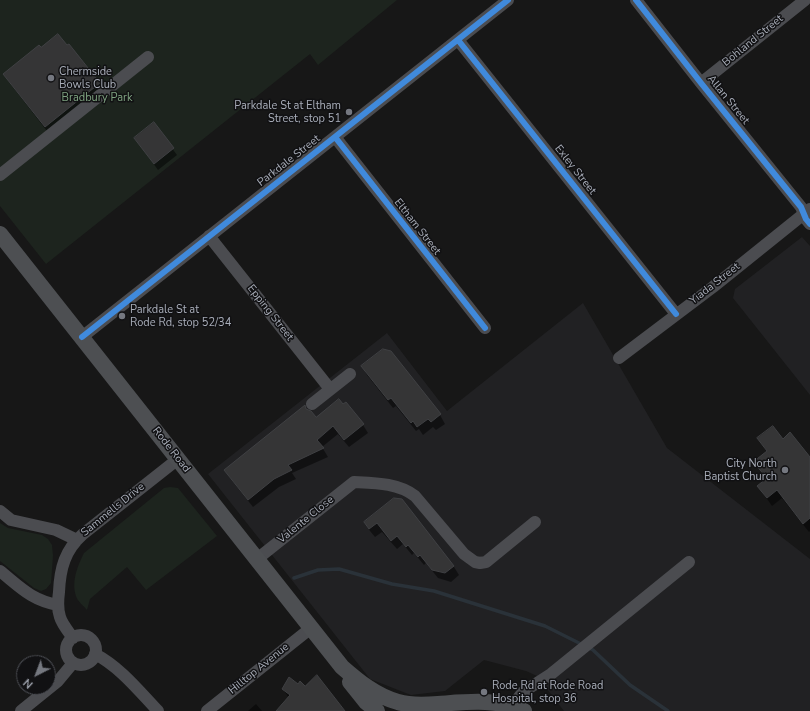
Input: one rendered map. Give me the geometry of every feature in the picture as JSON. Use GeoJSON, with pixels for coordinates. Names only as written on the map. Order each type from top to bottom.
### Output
{"type":"FeatureCollection","features":[{"type":"Feature","properties":{"kind":"main road","name":"Rode Road"},"geometry":{"type":"LineString","coordinates":[[1,236],[342,667],[352,686],[366,702],[377,711]]}},
{"type":"Feature","properties":{"kind":"main road","name":"Rode Road"},"geometry":{"type":"LineString","coordinates":[[342,667],[368,688],[388,699],[407,704],[421,705],[482,701],[519,708]]}},
{"type":"Feature","properties":{"kind":"main road"},"geometry":{"type":"LineString","coordinates":[[368,688],[388,706],[397,711]]}},
{"type":"Feature","properties":{"kind":"main road"},"geometry":{"type":"LineString","coordinates":[[430,711],[439,706],[452,703]]}},
{"type":"Feature","properties":{"kind":"street","name":"Parkdale Street"},"geometry":{"type":"LineString","coordinates":[[82,337],[508,0]]}},
{"type":"Feature","properties":{"kind":"street","name":"Allan Street"},"geometry":{"type":"LineString","coordinates":[[636,0],[808,215]]}},
{"type":"Feature","properties":{"kind":"street","name":"Bohland Street"},"geometry":{"type":"LineString","coordinates":[[701,83],[805,0]]}},
{"type":"Feature","properties":{"kind":"street","name":"Exley Street"},"geometry":{"type":"LineString","coordinates":[[458,40],[676,314]]}},
{"type":"Feature","properties":{"kind":"street"},"geometry":{"type":"LineString","coordinates":[[0,175],[148,57]]}},
{"type":"Feature","properties":{"kind":"street","name":"Eltham Street"},"geometry":{"type":"LineString","coordinates":[[335,137],[485,328]]}},
{"type":"Feature","properties":{"kind":"street","name":"Yiada Street"},"geometry":{"type":"LineString","coordinates":[[618,358],[808,215]]}},
{"type":"Feature","properties":{"kind":"street","name":"Epping Street"},"geometry":{"type":"LineString","coordinates":[[209,236],[330,389]]}},
{"type":"Feature","properties":{"kind":"street"},"geometry":{"type":"LineString","coordinates":[[312,404],[350,374]]}},
{"type":"Feature","properties":{"kind":"street","name":"Sammells Drive"},"geometry":{"type":"LineString","coordinates":[[0,511],[11,520],[56,530],[77,540],[178,459]]}},
{"type":"Feature","properties":{"kind":"street","name":"Valente Close"},"geometry":{"type":"LineString","coordinates":[[257,559],[354,482],[394,486],[409,492],[415,496],[464,554],[475,562],[486,562],[535,522]]}},
{"type":"Feature","properties":{"kind":"street"},"geometry":{"type":"LineString","coordinates":[[73,638],[60,618],[58,604],[62,566],[67,553],[77,540]]}},
{"type":"Feature","properties":{"kind":"street"},"geometry":{"type":"LineString","coordinates":[[519,708],[523,692],[551,674],[689,562]]}},
{"type":"Feature","properties":{"kind":"street"},"geometry":{"type":"LineString","coordinates":[[0,571],[38,600],[58,604]]}},
{"type":"Feature","properties":{"kind":"street","name":"Hilltop Avenue"},"geometry":{"type":"LineString","coordinates":[[207,711],[311,628]]}},
{"type":"Feature","properties":{"kind":"street"},"geometry":{"type":"LineString","coordinates":[[82,636],[87,637],[94,644],[95,654],[90,662],[82,665],[73,663],[69,660],[66,650],[67,645],[73,638],[82,636]]}},
{"type":"Feature","properties":{"kind":"street"},"geometry":{"type":"LineString","coordinates":[[95,654],[105,659],[118,670],[158,711]]}},
{"type":"Feature","properties":{"kind":"street"},"geometry":{"type":"LineString","coordinates":[[21,711],[58,681],[73,663]]}},
{"type":"Feature","properties":{"kind":"shaded area"},"geometry":{"type":"Polygon","coordinates":[[[802,237],[810,246],[810,395],[733,298],[735,289],[802,237]]]}},
{"type":"Feature","properties":{"kind":"shaded area"},"geometry":{"type":"Polygon","coordinates":[[[583,303],[667,448],[810,559],[810,711],[564,711],[537,676],[526,671],[484,660],[445,691],[411,695],[370,679],[208,474],[387,333],[447,411],[583,303]]]}},
{"type":"Feature","properties":{"kind":"green space","name":"Bradbury Park"},"geometry":{"type":"Polygon","coordinates":[[[0,0],[397,0],[318,65],[310,54],[46,264],[0,206],[0,0]]]}},
{"type":"Feature","properties":{"kind":"green space"},"geometry":{"type":"Polygon","coordinates":[[[164,488],[178,488],[217,536],[146,590],[127,567],[90,599],[87,610],[79,602],[74,585],[78,568],[84,553],[164,488]]]}},
{"type":"Feature","properties":{"kind":"green space"},"geometry":{"type":"Polygon","coordinates":[[[0,523],[8,528],[42,535],[48,539],[52,545],[53,556],[51,583],[46,589],[41,591],[34,588],[0,561],[0,523]]]}},
{"type":"Feature","properties":{"kind":"building","name":"Chermside Bowls Club"},"geometry":{"type":"Polygon","coordinates":[[[58,34],[67,45],[69,44],[100,83],[45,127],[3,74],[39,45],[41,47],[58,34]]]}},
{"type":"Feature","properties":{"kind":"building"},"geometry":{"type":"Polygon","coordinates":[[[154,122],[174,148],[154,164],[134,138],[154,122]]]}},
{"type":"Feature","properties":{"kind":"building"},"geometry":{"type":"Polygon","coordinates":[[[383,349],[391,351],[441,414],[431,422],[428,419],[417,427],[413,421],[411,423],[391,398],[388,400],[361,366],[383,349]]]}},
{"type":"Feature","properties":{"kind":"building"},"geometry":{"type":"Polygon","coordinates":[[[339,399],[343,404],[346,402],[364,424],[344,440],[333,426],[317,440],[324,448],[288,465],[292,470],[274,479],[248,500],[224,470],[305,405],[306,409],[311,411],[316,417],[339,399]]]}},
{"type":"Feature","properties":{"kind":"building","name":"City North Baptist Church"},"geometry":{"type":"Polygon","coordinates":[[[773,426],[783,439],[790,432],[810,457],[810,518],[803,524],[777,490],[767,498],[757,486],[767,478],[753,462],[767,451],[757,438],[773,426]]]}},
{"type":"Feature","properties":{"kind":"building"},"geometry":{"type":"Polygon","coordinates":[[[394,498],[402,499],[454,566],[445,573],[432,570],[420,555],[418,557],[408,545],[406,547],[397,536],[391,541],[377,523],[369,529],[364,522],[394,498]]]}},
{"type":"Feature","properties":{"kind":"building"},"geometry":{"type":"Polygon","coordinates":[[[317,675],[345,711],[276,711],[290,695],[282,689],[289,677],[298,684],[300,681],[305,686],[317,675]]]}},
{"type":"Feature","properties":{"kind":"waterway"},"geometry":{"type":"LineString","coordinates":[[294,578],[318,570],[339,569],[392,584],[434,591],[545,626],[593,650],[630,685],[668,711]]}},
{"type":"Feature","properties":{"kind":"cycle path"},"geometry":{"type":"LineString","coordinates":[[82,337],[508,0]]}},
{"type":"Feature","properties":{"kind":"cycle path"},"geometry":{"type":"LineString","coordinates":[[636,0],[801,207],[810,224]]}},
{"type":"Feature","properties":{"kind":"cycle path"},"geometry":{"type":"LineString","coordinates":[[458,40],[676,314]]}},
{"type":"Feature","properties":{"kind":"cycle path"},"geometry":{"type":"LineString","coordinates":[[335,137],[485,328]]}},
{"type":"Feature","properties":{"kind":"place","name":"Chermside Bowls Club"},"geometry":{"type":"Point","coordinates":[51,78]}},
{"type":"Feature","properties":{"kind":"place","name":"Parkdale St at Eltham Street, stop 51"},"geometry":{"type":"Point","coordinates":[349,112]}},
{"type":"Feature","properties":{"kind":"place","name":"Parkdale St at Rode Rd, stop 52/34"},"geometry":{"type":"Point","coordinates":[122,316]}},
{"type":"Feature","properties":{"kind":"place","name":"City North Baptist Church"},"geometry":{"type":"Point","coordinates":[785,470]}},
{"type":"Feature","properties":{"kind":"place","name":"Rode Rd at Rode Road Hospital, stop 36"},"geometry":{"type":"Point","coordinates":[484,692]}}]}
